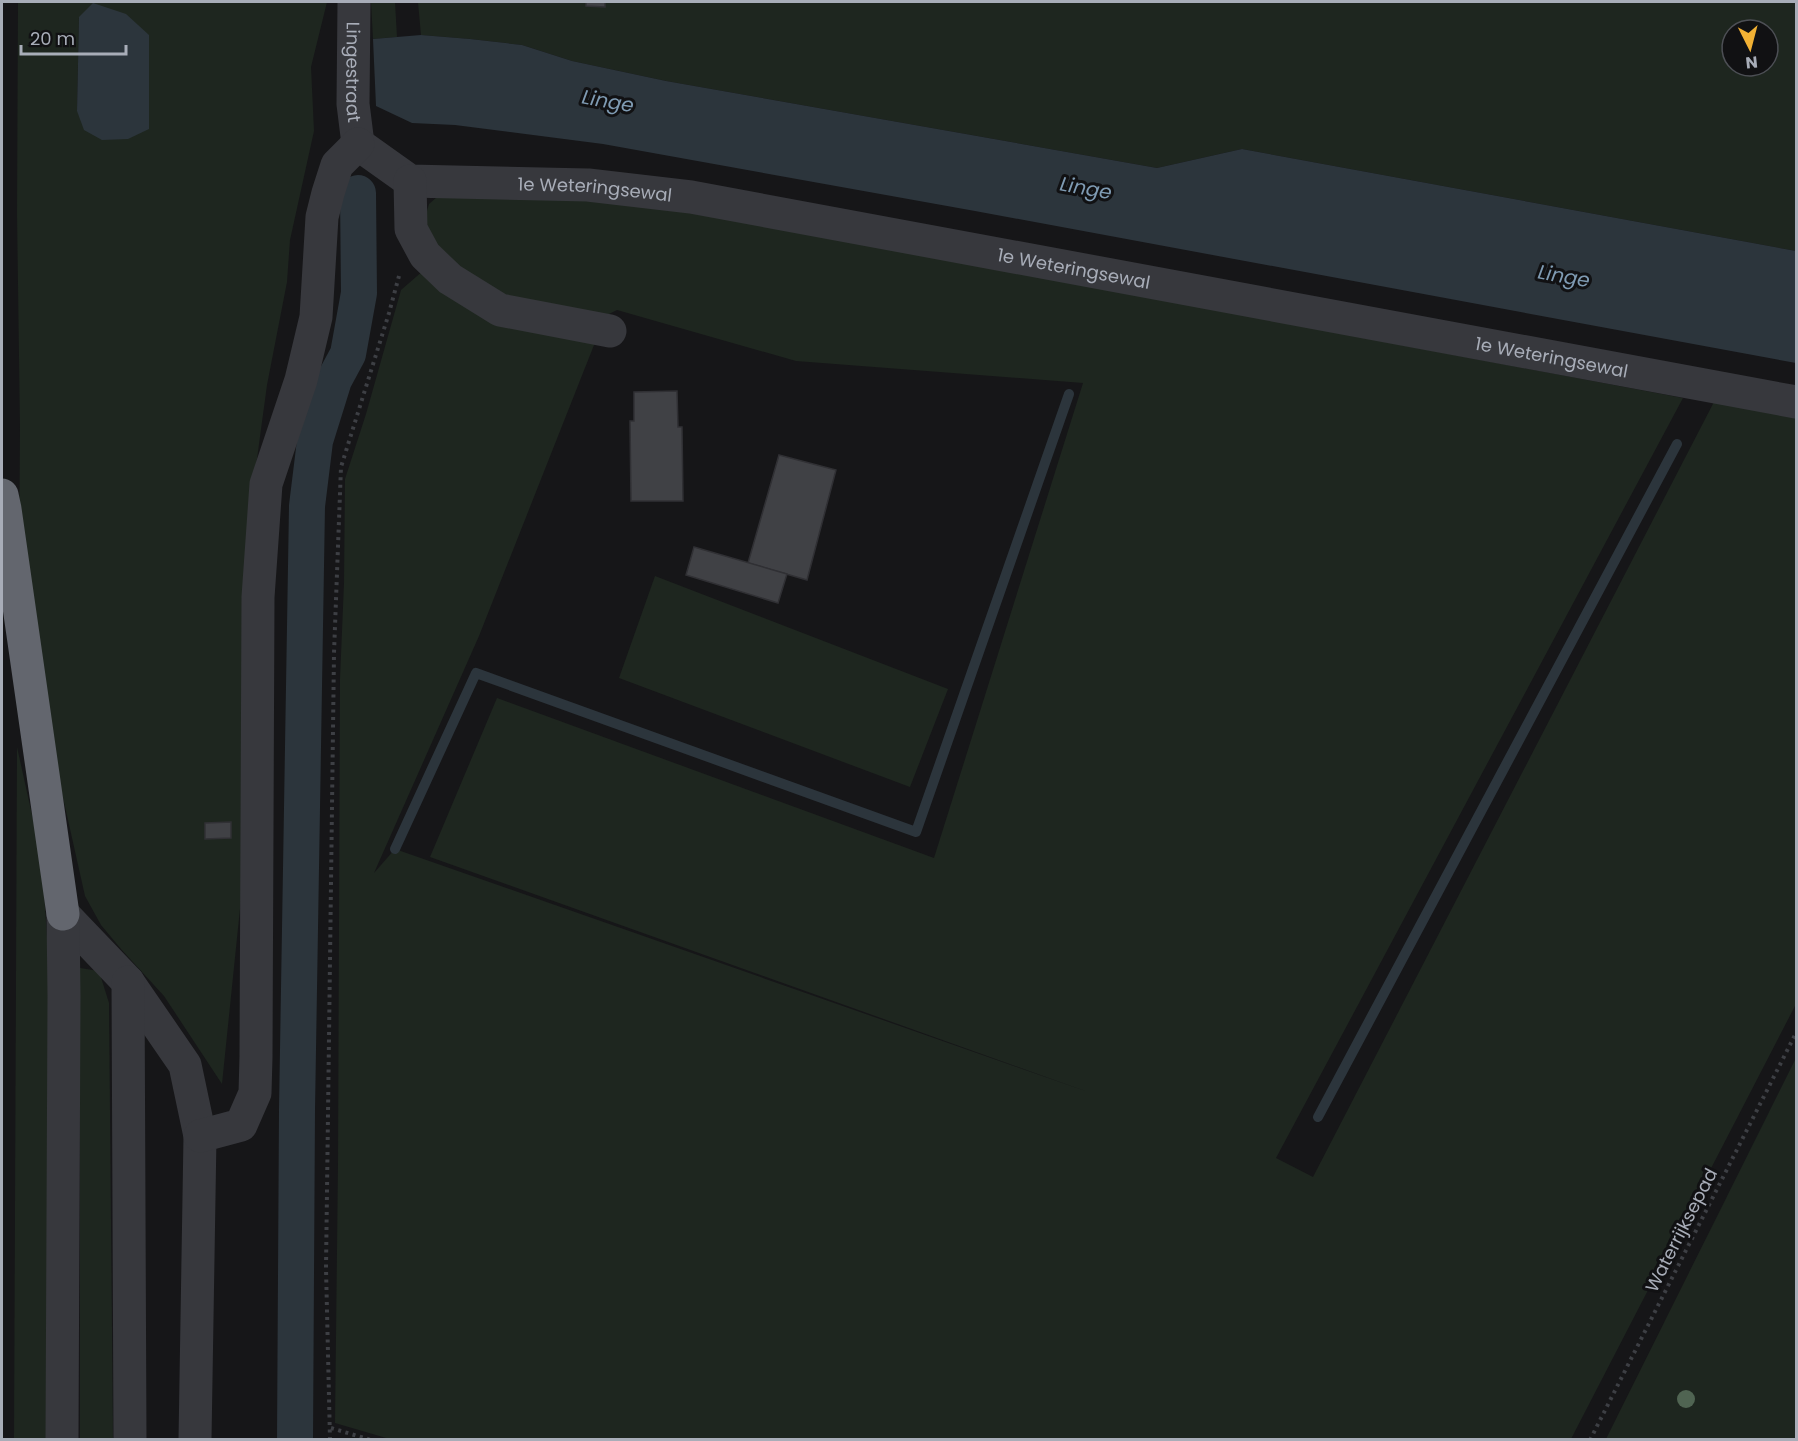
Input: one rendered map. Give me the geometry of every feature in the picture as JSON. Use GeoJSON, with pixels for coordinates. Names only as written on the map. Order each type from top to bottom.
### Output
{"type":"FeatureCollection","features":[{"type":"Feature","properties":{"kind":"highway"},"geometry":{"type":"LineString","coordinates":[[2,495],[63,914]]}},
{"type":"Feature","properties":{"kind":"street","name":"Lingestraat"},"geometry":{"type":"LineString","coordinates":[[354,2],[353,104],[358,144]]}},
{"type":"Feature","properties":{"kind":"street"},"geometry":{"type":"LineString","coordinates":[[200,1136],[241,1125],[255,1093],[258,597],[266,484],[301,380],[316,317],[322,217],[337,165],[358,144],[410,181],[411,229],[425,255],[450,279],[500,310],[610,331]]}},
{"type":"Feature","properties":{"kind":"street","name":"1e Weteringsewal"},"geometry":{"type":"LineString","coordinates":[[410,181],[588,185],[691,197],[1797,402]]}},
{"type":"Feature","properties":{"kind":"street"},"geometry":{"type":"LineString","coordinates":[[63,914],[128,982],[185,1065],[200,1136],[195,1440]]}},
{"type":"Feature","properties":{"kind":"street"},"geometry":{"type":"LineString","coordinates":[[62,1440],[63,914]]}},
{"type":"Feature","properties":{"kind":"street"},"geometry":{"type":"LineString","coordinates":[[128,982],[130,1440]]}},
{"type":"Feature","properties":{"kind":"path"},"geometry":{"type":"LineString","coordinates":[[330,1440],[326,1268],[334,653],[341,467],[389,313],[411,229]]}},
{"type":"Feature","properties":{"kind":"path","name":"Waterrijksepad"},"geometry":{"type":"LineString","coordinates":[[1590,1440],[1797,1033]]}},
{"type":"Feature","properties":{"kind":"path"},"geometry":{"type":"LineString","coordinates":[[331,1428],[371,1440]]}},
{"type":"Feature","properties":{"kind":"shaded area"},"geometry":{"type":"Polygon","coordinates":[[[18,2],[327,2],[311,67],[314,131],[290,240],[287,282],[267,385],[254,481],[244,870],[222,1084],[164,996],[101,925],[85,896],[32,659],[19,572],[20,428],[17,213],[18,2]],[[79,17],[77,111],[148,129],[149,35],[79,17]]]}},
{"type":"Feature","properties":{"kind":"shaded area"},"geometry":{"type":"Polygon","coordinates":[[[371,2],[395,2],[397,37],[373,39],[371,2]]]}},
{"type":"Feature","properties":{"kind":"shaded area"},"geometry":{"type":"Polygon","coordinates":[[[418,2],[1796,2],[1796,251],[1242,149],[1157,168],[666,81],[572,61],[522,45],[421,35],[418,2]]]}},
{"type":"Feature","properties":{"kind":"shaded area"},"geometry":{"type":"Polygon","coordinates":[[[444,191],[604,198],[781,228],[1683,398],[1276,1158],[1313,1177],[1715,400],[1796,415],[1796,1004],[1571,1439],[393,1440],[335,1423],[340,679],[345,479],[401,290],[424,270],[596,340],[479,636],[374,873],[395,849],[1091,1093],[430,857],[497,698],[934,858],[1083,383],[796,361],[617,310],[601,318],[514,300],[444,259],[424,221],[429,204],[444,191]]]}},
{"type":"Feature","properties":{"kind":"shaded area"},"geometry":{"type":"Polygon","coordinates":[[[655,576],[948,689],[910,787],[619,678],[655,576]]]}},
{"type":"Feature","properties":{"kind":"shaded area"},"geometry":{"type":"Polygon","coordinates":[[[17,747],[42,860],[49,969],[48,1439],[14,1440],[17,747]]]}},
{"type":"Feature","properties":{"kind":"shaded area"},"geometry":{"type":"Polygon","coordinates":[[[80,968],[99,971],[109,1003],[113,1439],[80,1440],[80,968]]]}},
{"type":"Feature","properties":{"kind":"shaded area"},"geometry":{"type":"Polygon","coordinates":[[[1796,1058],[1796,1439],[1606,1439],[1796,1058]]]}},
{"type":"Feature","properties":{"kind":"water"},"geometry":{"type":"Polygon","coordinates":[[[93,3],[126,14],[149,35],[149,129],[128,139],[102,140],[84,130],[77,111],[79,17],[93,3]]]}},
{"type":"Feature","properties":{"kind":"water","name":"Linge"},"geometry":{"type":"Polygon","coordinates":[[[421,35],[522,45],[572,61],[666,81],[1157,168],[1242,149],[1796,251],[1796,363],[603,144],[455,125],[412,123],[376,106],[373,39],[421,35]]]}},
{"type":"Feature","properties":{"kind":"building"},"geometry":{"type":"Polygon","coordinates":[[[586,2],[605,2],[605,7],[586,6],[586,2]]]}},
{"type":"Feature","properties":{"kind":"building"},"geometry":{"type":"Polygon","coordinates":[[[677,391],[678,427],[682,427],[683,501],[631,501],[630,421],[634,421],[634,392],[677,391]]]}},
{"type":"Feature","properties":{"kind":"building"},"geometry":{"type":"Polygon","coordinates":[[[779,455],[836,470],[807,580],[748,563],[779,455]]]}},
{"type":"Feature","properties":{"kind":"building"},"geometry":{"type":"Polygon","coordinates":[[[694,547],[787,574],[778,603],[686,575],[694,547]]]}},
{"type":"Feature","properties":{"kind":"building"},"geometry":{"type":"Polygon","coordinates":[[[231,822],[231,838],[205,839],[205,823],[231,822]]]}},
{"type":"Feature","properties":{"kind":"waterway"},"geometry":{"type":"LineString","coordinates":[[295,1440],[297,1110],[307,506],[315,441],[334,380],[348,354],[359,293],[358,193]]}},
{"type":"Feature","properties":{"kind":"waterway"},"geometry":{"type":"LineString","coordinates":[[395,849],[476,673],[916,832],[1069,394]]}},
{"type":"Feature","properties":{"kind":"waterway"},"geometry":{"type":"LineString","coordinates":[[1318,1117],[1677,444]]}}]}
